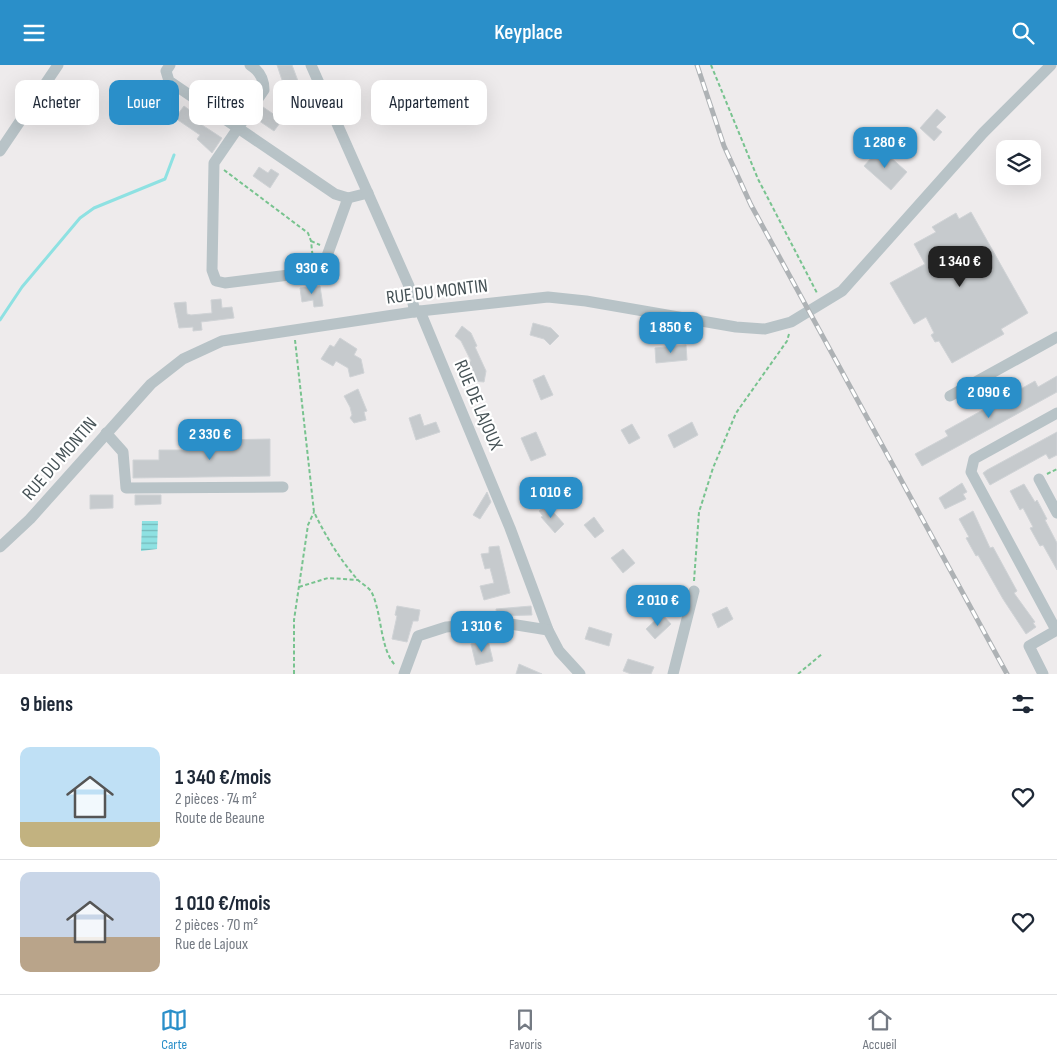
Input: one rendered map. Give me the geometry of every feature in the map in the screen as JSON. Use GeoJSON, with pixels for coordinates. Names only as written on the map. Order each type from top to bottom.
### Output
{"type":"FeatureCollection","features":[{"type":"Feature","properties":{"kind":"street"},"geometry":{"type":"LineString","coordinates":[[0,151],[58,65]]}},
{"type":"Feature","properties":{"kind":"street"},"geometry":{"type":"LineString","coordinates":[[170,65],[166,71],[169,81],[336,194],[348,198],[368,193]]}},
{"type":"Feature","properties":{"kind":"street"},"geometry":{"type":"LineString","coordinates":[[250,65],[256,69],[264,82],[264,91],[214,163],[212,270],[216,281],[225,283],[313,272],[323,267],[328,259],[348,198]]}},
{"type":"Feature","properties":{"kind":"street","name":"RUE DE LAJOUX"},"geometry":{"type":"LineString","coordinates":[[311,65],[409,286],[506,519],[548,630],[560,651],[580,674]]}},
{"type":"Feature","properties":{"kind":"street","name":"RUE DU MONTIN"},"geometry":{"type":"LineString","coordinates":[[0,547],[30,519],[151,385],[182,359],[222,341],[418,311],[548,297],[586,301],[736,327],[765,329],[791,322],[842,291],[983,133],[1051,65]]}},
{"type":"Feature","properties":{"kind":"street"},"geometry":{"type":"LineString","coordinates":[[950,396],[1057,337]]}},
{"type":"Feature","properties":{"kind":"street"},"geometry":{"type":"LineString","coordinates":[[1043,674],[1028,646],[1057,630],[971,472],[974,459],[1057,413]]}},
{"type":"Feature","properties":{"kind":"street"},"geometry":{"type":"LineString","coordinates":[[106,433],[123,452],[126,488],[283,487]]}},
{"type":"Feature","properties":{"kind":"street"},"geometry":{"type":"LineString","coordinates":[[1039,479],[1057,513]]}},
{"type":"Feature","properties":{"kind":"street"},"geometry":{"type":"LineString","coordinates":[[673,674],[694,591]]}},
{"type":"Feature","properties":{"kind":"street"},"geometry":{"type":"LineString","coordinates":[[404,674],[418,636],[446,627],[504,623],[548,630]]}},
{"type":"Feature","properties":{"kind":"path"},"geometry":{"type":"LineString","coordinates":[[711,65],[758,179],[822,304]]}},
{"type":"Feature","properties":{"kind":"path"},"geometry":{"type":"LineString","coordinates":[[214,163],[308,233],[311,241],[313,272]]}},
{"type":"Feature","properties":{"kind":"path"},"geometry":{"type":"LineString","coordinates":[[694,591],[699,512],[713,468],[736,413],[788,341],[791,322]]}},
{"type":"Feature","properties":{"kind":"path"},"geometry":{"type":"LineString","coordinates":[[294,329],[314,512],[322,530],[358,580],[371,590],[379,613],[389,658],[404,674]]}},
{"type":"Feature","properties":{"kind":"path"},"geometry":{"type":"LineString","coordinates":[[294,674],[294,620],[308,525],[314,512]]}},
{"type":"Feature","properties":{"kind":"path"},"geometry":{"type":"LineString","coordinates":[[299,587],[328,578],[358,580]]}},
{"type":"Feature","properties":{"kind":"path"},"geometry":{"type":"LineString","coordinates":[[798,674],[822,654]]}},
{"type":"Feature","properties":{"kind":"water"},"geometry":{"type":"Polygon","coordinates":[[[142,521],[158,521],[157,549],[141,551],[142,521]]]}},
{"type":"Feature","properties":{"kind":"building"},"geometry":{"type":"Polygon","coordinates":[[[277,65],[292,65],[298,80],[282,80],[277,65]]]}},
{"type":"Feature","properties":{"kind":"building"},"geometry":{"type":"Polygon","coordinates":[[[184,106],[189,110],[189,125],[202,125],[222,138],[212,153],[197,139],[200,135],[179,121],[179,113],[184,106]]]}},
{"type":"Feature","properties":{"kind":"building"},"geometry":{"type":"Polygon","coordinates":[[[263,107],[273,114],[273,125],[278,125],[274,131],[263,123],[263,107]]]}},
{"type":"Feature","properties":{"kind":"building"},"geometry":{"type":"Polygon","coordinates":[[[937,109],[946,117],[936,127],[942,132],[934,141],[920,128],[937,109]]]}},
{"type":"Feature","properties":{"kind":"building"},"geometry":{"type":"Polygon","coordinates":[[[880,148],[907,172],[891,190],[864,166],[880,148]]]}},
{"type":"Feature","properties":{"kind":"building"},"geometry":{"type":"Polygon","coordinates":[[[259,167],[268,173],[271,169],[279,174],[270,188],[253,176],[259,167]]]}},
{"type":"Feature","properties":{"kind":"building"},"geometry":{"type":"Polygon","coordinates":[[[971,212],[1028,313],[1001,329],[1004,334],[952,363],[939,341],[935,342],[931,335],[934,333],[926,317],[914,324],[890,283],[925,264],[914,244],[936,232],[932,227],[956,213],[959,219],[971,212]]]}},
{"type":"Feature","properties":{"kind":"building"},"geometry":{"type":"Polygon","coordinates":[[[320,286],[323,306],[314,307],[313,300],[302,302],[300,288],[320,286]]]}},
{"type":"Feature","properties":{"kind":"building"},"geometry":{"type":"Polygon","coordinates":[[[221,299],[222,308],[232,307],[234,318],[201,322],[202,330],[193,331],[193,327],[179,328],[174,303],[186,302],[187,314],[191,315],[212,313],[211,300],[221,299]]]}},
{"type":"Feature","properties":{"kind":"building"},"geometry":{"type":"Polygon","coordinates":[[[533,323],[551,328],[559,336],[550,345],[544,339],[530,335],[533,323]]]}},
{"type":"Feature","properties":{"kind":"building"},"geometry":{"type":"Polygon","coordinates":[[[462,326],[471,333],[477,346],[475,347],[486,371],[484,382],[472,381],[474,373],[469,362],[471,361],[461,341],[455,336],[462,326]]]}},
{"type":"Feature","properties":{"kind":"building"},"geometry":{"type":"Polygon","coordinates":[[[340,338],[357,349],[354,355],[361,359],[364,373],[350,377],[348,368],[336,361],[333,366],[321,359],[330,345],[334,347],[340,338]]]}},
{"type":"Feature","properties":{"kind":"building"},"geometry":{"type":"Polygon","coordinates":[[[686,345],[687,360],[656,363],[655,348],[686,345]]]}},
{"type":"Feature","properties":{"kind":"building"},"geometry":{"type":"Polygon","coordinates":[[[544,375],[553,395],[541,400],[533,380],[544,375]]]}},
{"type":"Feature","properties":{"kind":"building"},"geometry":{"type":"Polygon","coordinates":[[[1057,376],[1057,392],[922,466],[915,454],[948,436],[945,431],[1035,381],[1038,387],[1057,376]]]}},
{"type":"Feature","properties":{"kind":"building"},"geometry":{"type":"Polygon","coordinates":[[[358,389],[367,411],[364,412],[366,420],[354,423],[350,418],[352,415],[350,407],[344,396],[358,389]]]}},
{"type":"Feature","properties":{"kind":"building"},"geometry":{"type":"Polygon","coordinates":[[[420,414],[424,426],[436,422],[440,432],[416,440],[409,418],[420,414]]]}},
{"type":"Feature","properties":{"kind":"building"},"geometry":{"type":"Polygon","coordinates":[[[692,422],[698,435],[674,448],[668,435],[692,422]]]}},
{"type":"Feature","properties":{"kind":"building"},"geometry":{"type":"Polygon","coordinates":[[[632,424],[640,438],[629,444],[621,430],[632,424]]]}},
{"type":"Feature","properties":{"kind":"building"},"geometry":{"type":"Polygon","coordinates":[[[536,432],[546,455],[531,461],[521,438],[536,432]]]}},
{"type":"Feature","properties":{"kind":"building"},"geometry":{"type":"Polygon","coordinates":[[[1057,432],[1057,455],[1049,459],[1046,454],[990,485],[983,473],[1057,432]]]}},
{"type":"Feature","properties":{"kind":"building"},"geometry":{"type":"Polygon","coordinates":[[[270,439],[270,476],[133,478],[133,460],[159,460],[159,450],[191,450],[190,446],[217,445],[217,440],[270,439]]]}},
{"type":"Feature","properties":{"kind":"building"},"geometry":{"type":"Polygon","coordinates":[[[962,483],[967,492],[963,494],[966,499],[945,509],[939,498],[962,483]]]}},
{"type":"Feature","properties":{"kind":"building"},"geometry":{"type":"Polygon","coordinates":[[[1024,484],[1035,502],[1037,500],[1057,543],[1057,570],[1043,545],[1040,546],[1030,528],[1033,527],[1023,508],[1020,510],[1010,491],[1024,484]]]}},
{"type":"Feature","properties":{"kind":"building"},"geometry":{"type":"Polygon","coordinates":[[[487,492],[491,502],[480,519],[473,515],[487,492]]]}},
{"type":"Feature","properties":{"kind":"building"},"geometry":{"type":"Polygon","coordinates":[[[90,495],[113,495],[113,508],[90,509],[90,495]]]}},
{"type":"Feature","properties":{"kind":"building"},"geometry":{"type":"Polygon","coordinates":[[[135,495],[161,495],[161,504],[135,505],[135,495]]]}},
{"type":"Feature","properties":{"kind":"building"},"geometry":{"type":"Polygon","coordinates":[[[547,505],[564,524],[555,533],[541,517],[543,516],[539,511],[547,505]]]}},
{"type":"Feature","properties":{"kind":"building"},"geometry":{"type":"Polygon","coordinates":[[[973,511],[990,548],[993,547],[1017,591],[1014,593],[1035,622],[1033,623],[1036,627],[1026,634],[966,538],[969,537],[959,519],[973,511]]]}},
{"type":"Feature","properties":{"kind":"building"},"geometry":{"type":"Polygon","coordinates":[[[594,517],[604,531],[595,538],[584,525],[594,517]]]}},
{"type":"Feature","properties":{"kind":"building"},"geometry":{"type":"Polygon","coordinates":[[[499,546],[510,593],[484,600],[480,586],[494,583],[490,568],[485,569],[481,554],[489,553],[489,547],[499,546]]]}},
{"type":"Feature","properties":{"kind":"building"},"geometry":{"type":"Polygon","coordinates":[[[623,549],[635,563],[623,573],[611,558],[623,549]]]}},
{"type":"Feature","properties":{"kind":"building"},"geometry":{"type":"Polygon","coordinates":[[[397,606],[420,610],[418,621],[413,621],[407,642],[392,639],[397,606]]]}},
{"type":"Feature","properties":{"kind":"building"},"geometry":{"type":"Polygon","coordinates":[[[531,606],[532,615],[497,616],[496,609],[531,606]]]}},
{"type":"Feature","properties":{"kind":"building"},"geometry":{"type":"Polygon","coordinates":[[[727,607],[733,619],[718,628],[712,614],[727,607]]]}},
{"type":"Feature","properties":{"kind":"building"},"geometry":{"type":"Polygon","coordinates":[[[662,614],[671,624],[655,639],[646,629],[662,614]]]}},
{"type":"Feature","properties":{"kind":"building"},"geometry":{"type":"Polygon","coordinates":[[[589,627],[612,634],[609,646],[585,639],[589,627]]]}},
{"type":"Feature","properties":{"kind":"building"},"geometry":{"type":"Polygon","coordinates":[[[488,640],[493,661],[476,665],[471,644],[488,640]]]}},
{"type":"Feature","properties":{"kind":"building"},"geometry":{"type":"Polygon","coordinates":[[[628,659],[654,667],[651,674],[631,674],[623,671],[628,659]]]}},
{"type":"Feature","properties":{"kind":"building"},"geometry":{"type":"Polygon","coordinates":[[[519,664],[542,674],[516,674],[519,664]]]}},
{"type":"Feature","properties":{"kind":"waterway"},"geometry":{"type":"LineString","coordinates":[[0,320],[22,287],[80,218],[94,208],[165,179],[174,155]]}},
{"type":"Feature","properties":{"kind":"railway"},"geometry":{"type":"LineString","coordinates":[[697,65],[724,146],[751,205],[1007,674]]}}]}
